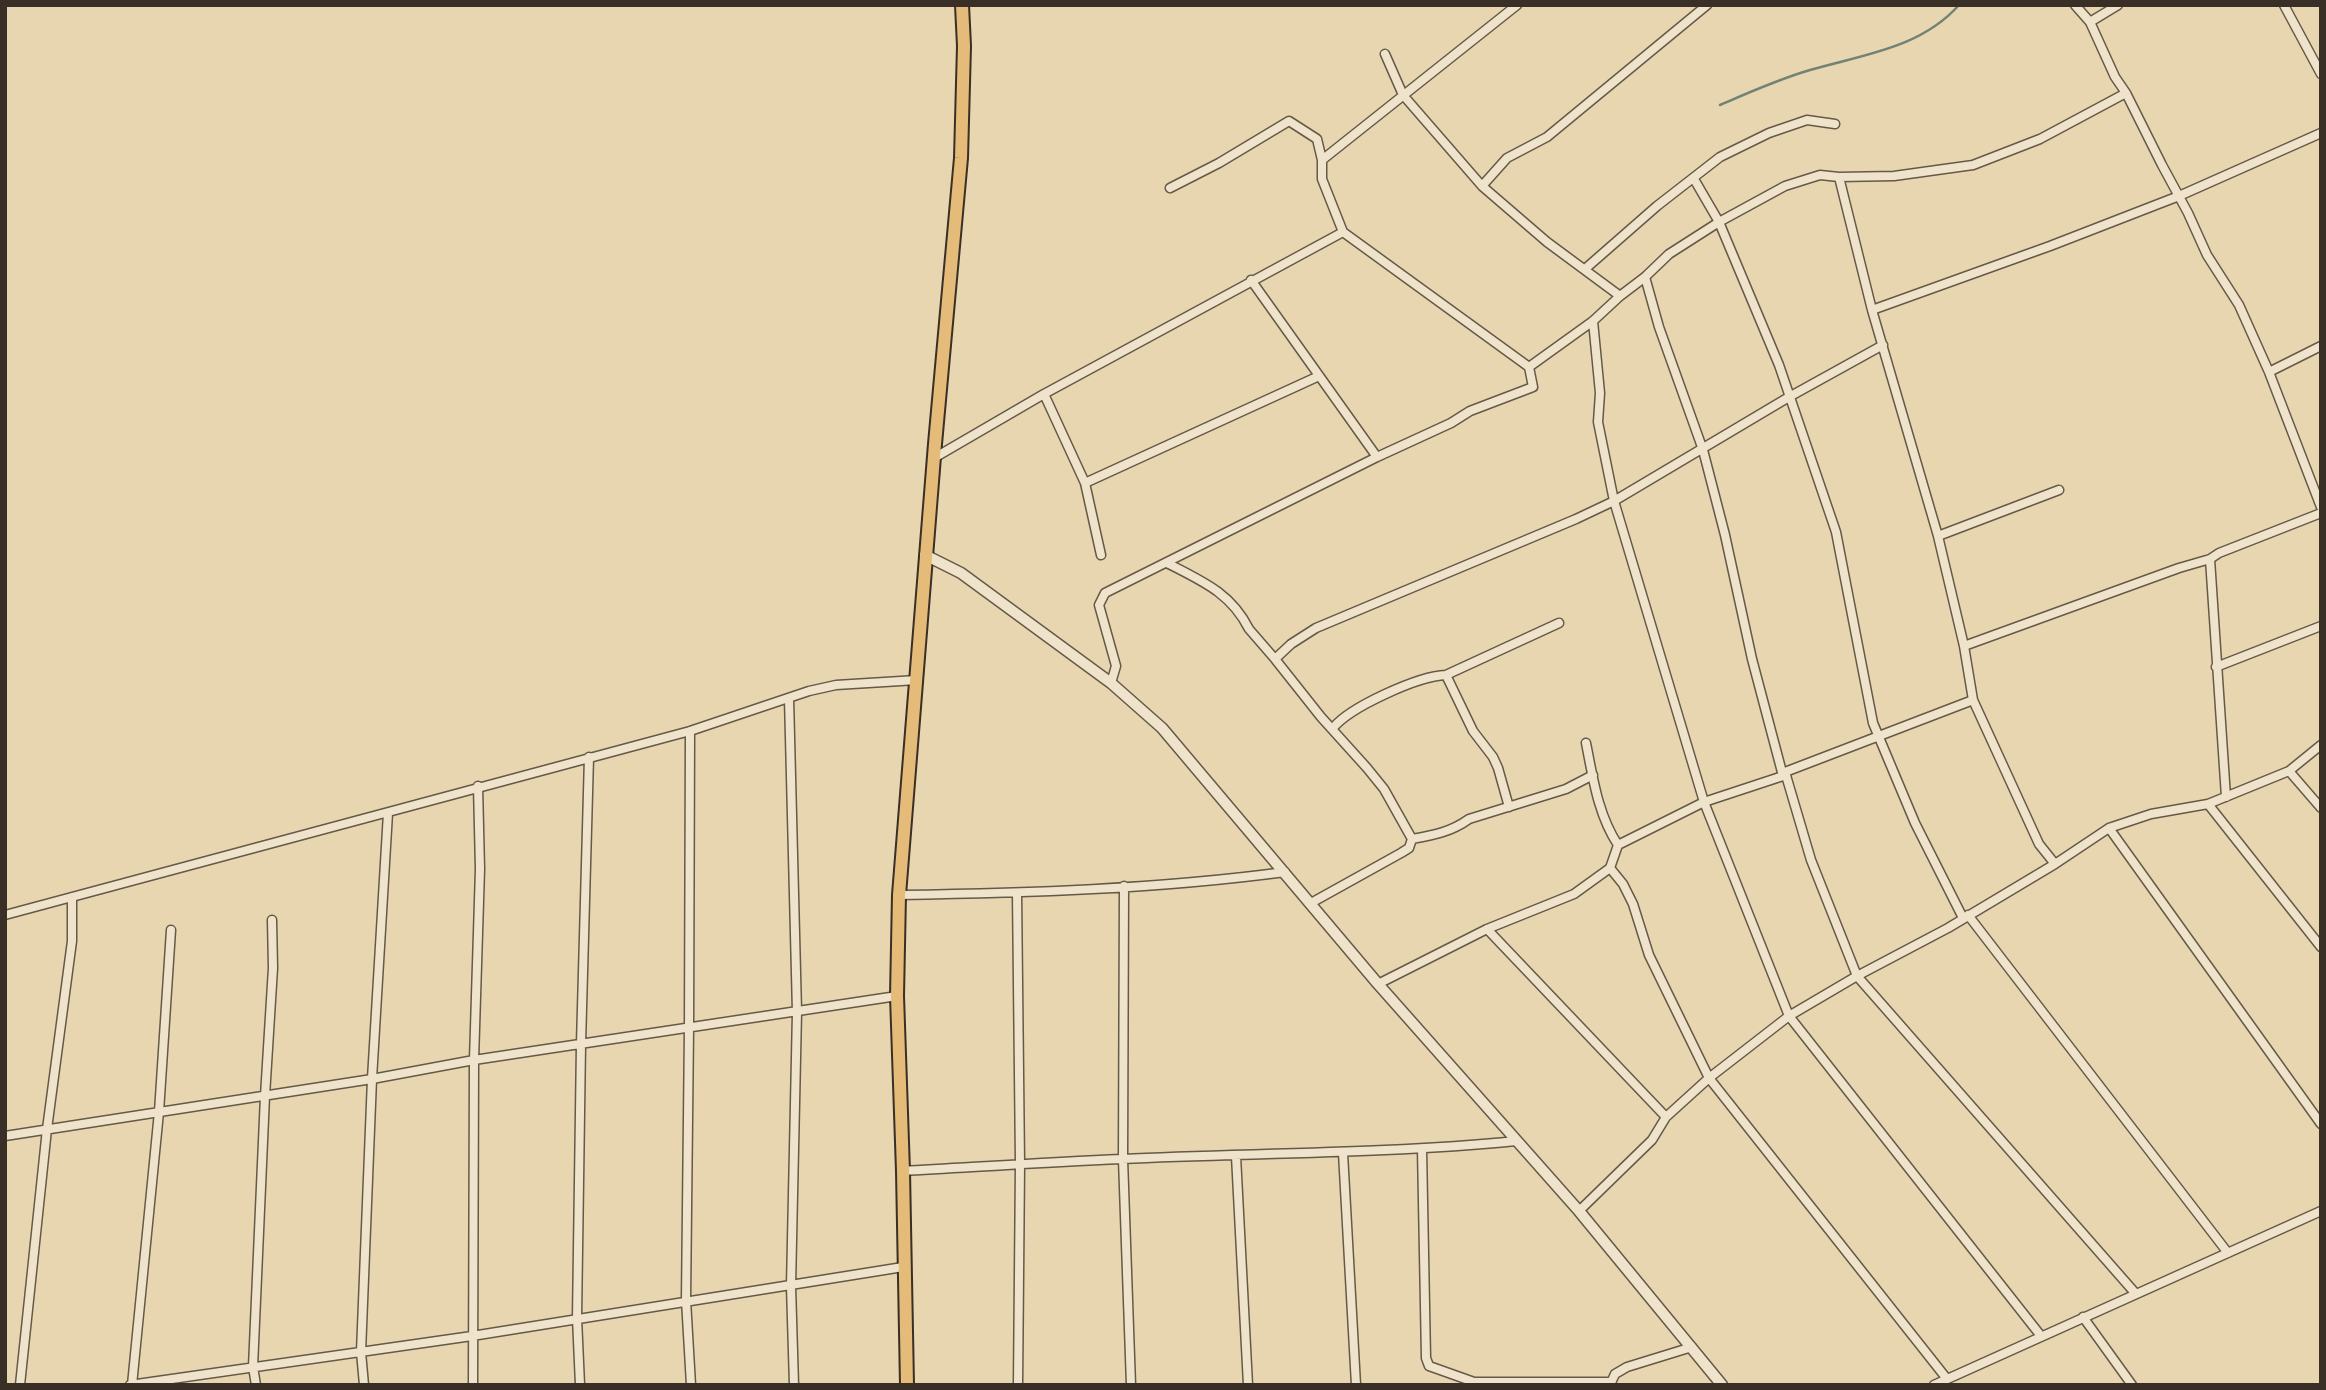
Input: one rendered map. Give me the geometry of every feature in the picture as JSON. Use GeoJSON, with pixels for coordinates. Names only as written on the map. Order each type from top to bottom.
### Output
{"type":"FeatureCollection","features":[{"type":"Feature","properties":{"kind":"main road"},"geometry":{"type":"LineString","coordinates":[[907,1385],[897,996],[899,895],[961,158],[964,46],[962,5]]}},
{"type":"Feature","properties":{"kind":"street"},"geometry":{"type":"LineString","coordinates":[[1322,160],[1517,5]]}},
{"type":"Feature","properties":{"kind":"street"},"geometry":{"type":"LineString","coordinates":[[1482,186],[1507,158],[1547,136],[1707,5]]}},
{"type":"Feature","properties":{"kind":"street"},"geometry":{"type":"LineString","coordinates":[[2076,5],[2090,22],[2115,77],[2126,93],[2207,255],[2239,304],[2269,372],[2321,507]]}},
{"type":"Feature","properties":{"kind":"street"},"geometry":{"type":"LineString","coordinates":[[2090,22],[2118,5]]}},
{"type":"Feature","properties":{"kind":"street"},"geometry":{"type":"LineString","coordinates":[[2284,5],[2321,74]]}},
{"type":"Feature","properties":{"kind":"street"},"geometry":{"type":"LineString","coordinates":[[1385,54],[1403,95],[1482,186],[1547,242],[1620,296]]}},
{"type":"Feature","properties":{"kind":"street"},"geometry":{"type":"LineString","coordinates":[[1530,367],[1593,321],[1668,254],[1785,186],[1820,175],[1894,176],[1973,165],[2040,139],[2126,93]]}},
{"type":"Feature","properties":{"kind":"street"},"geometry":{"type":"LineString","coordinates":[[1584,269],[1657,206],[1720,157],[1769,133],[1807,120],[1835,124]]}},
{"type":"Feature","properties":{"kind":"street"},"geometry":{"type":"LineString","coordinates":[[1111,683],[1116,666],[1099,605],[1105,593],[1490,402],[1533,387],[1530,367],[1343,232],[1322,179],[1322,160],[1317,139],[1289,121],[1219,163],[1170,188]]}},
{"type":"Feature","properties":{"kind":"street"},"geometry":{"type":"LineString","coordinates":[[1872,310],[2179,196],[2321,133]]}},
{"type":"Feature","properties":{"kind":"street"},"geometry":{"type":"LineString","coordinates":[[1839,177],[1900,412],[1912,442],[1938,536],[1964,646],[1973,700],[2039,844],[2056,864]]}},
{"type":"Feature","properties":{"kind":"street"},"geometry":{"type":"LineString","coordinates":[[1694,179],[1719,222],[1779,365],[1836,532],[1873,723],[1915,823],[1966,916],[2228,1253]]}},
{"type":"Feature","properties":{"kind":"street"},"geometry":{"type":"LineString","coordinates":[[934,458],[1044,394],[1343,232]]}},
{"type":"Feature","properties":{"kind":"street"},"geometry":{"type":"LineString","coordinates":[[1645,277],[1659,327],[1703,450],[1752,659],[1784,774],[1811,860],[1857,976],[2136,1294]]}},
{"type":"Feature","properties":{"kind":"street"},"geometry":{"type":"LineString","coordinates":[[1251,280],[1377,457]]}},
{"type":"Feature","properties":{"kind":"street"},"geometry":{"type":"LineString","coordinates":[[1593,321],[1600,393],[1598,422],[1614,501],[1704,802],[1789,1016],[2041,1336]]}},
{"type":"Feature","properties":{"kind":"street"},"geometry":{"type":"LineString","coordinates":[[1275,659],[1291,643],[1316,628],[1614,501],[1882,345]]}},
{"type":"Feature","properties":{"kind":"street"},"geometry":{"type":"LineString","coordinates":[[2269,372],[2321,346]]}},
{"type":"Feature","properties":{"kind":"street"},"geometry":{"type":"LineString","coordinates":[[1085,483],[1319,376]]}},
{"type":"Feature","properties":{"kind":"street"},"geometry":{"type":"LineString","coordinates":[[1044,394],[1085,483],[1101,555]]}},
{"type":"Feature","properties":{"kind":"street"},"geometry":{"type":"LineString","coordinates":[[1938,536],[2059,490]]}},
{"type":"Feature","properties":{"kind":"street"},"geometry":{"type":"LineString","coordinates":[[1964,646],[2210,559],[2321,513]]}},
{"type":"Feature","properties":{"kind":"street"},"geometry":{"type":"LineString","coordinates":[[926,555],[961,573],[1111,683],[1162,728],[1378,984],[1579,1211],[1722,1385]]}},
{"type":"Feature","properties":{"kind":"street"},"geometry":{"type":"LineString","coordinates":[[2210,559],[2225,797]]}},
{"type":"Feature","properties":{"kind":"street"},"geometry":{"type":"LineString","coordinates":[[1167,563],[1213,586],[1241,613],[1249,629],[1384,789],[1412,839],[1409,848],[1311,903]]}},
{"type":"Feature","properties":{"kind":"street"},"geometry":{"type":"LineString","coordinates":[[1333,728],[1340,718],[1379,698],[1431,675],[1446,675],[1559,623]]}},
{"type":"Feature","properties":{"kind":"street"},"geometry":{"type":"LineString","coordinates":[[2216,667],[2321,626]]}},
{"type":"Feature","properties":{"kind":"street"},"geometry":{"type":"LineString","coordinates":[[1446,675],[1473,731],[1493,757],[1509,807]]}},
{"type":"Feature","properties":{"kind":"street"},"geometry":{"type":"LineString","coordinates":[[5,915],[690,731],[836,685],[917,680]]}},
{"type":"Feature","properties":{"kind":"street"},"geometry":{"type":"LineString","coordinates":[[789,698],[797,1013],[791,1286],[794,1385]]}},
{"type":"Feature","properties":{"kind":"street"},"geometry":{"type":"LineString","coordinates":[[1378,984],[1487,929],[1574,894],[1609,868],[1618,845],[1704,802],[1784,774],[1973,700]]}},
{"type":"Feature","properties":{"kind":"street"},"geometry":{"type":"LineString","coordinates":[[690,731],[685,1300],[691,1385]]}},
{"type":"Feature","properties":{"kind":"street"},"geometry":{"type":"LineString","coordinates":[[1586,743],[1596,792],[1609,831],[1618,845]]}},
{"type":"Feature","properties":{"kind":"street"},"geometry":{"type":"LineString","coordinates":[[1579,1211],[1652,1140],[1665,1118],[1709,1077],[1789,1016],[1948,928],[2056,864],[2109,828],[2151,814],[2208,804],[2289,771],[2321,745]]}},
{"type":"Feature","properties":{"kind":"street"},"geometry":{"type":"LineString","coordinates":[[580,1385],[577,1318],[589,757]]}},
{"type":"Feature","properties":{"kind":"street"},"geometry":{"type":"LineString","coordinates":[[2289,771],[2321,808]]}},
{"type":"Feature","properties":{"kind":"street"},"geometry":{"type":"LineString","coordinates":[[1412,839],[1443,834],[1469,819],[1566,789],[1593,775]]}},
{"type":"Feature","properties":{"kind":"street"},"geometry":{"type":"LineString","coordinates":[[473,1385],[474,1060],[480,869],[478,786]]}},
{"type":"Feature","properties":{"kind":"street"},"geometry":{"type":"LineString","coordinates":[[2208,804],[2321,947]]}},
{"type":"Feature","properties":{"kind":"street"},"geometry":{"type":"LineString","coordinates":[[364,1385],[361,1352],[372,1079],[388,813]]}},
{"type":"Feature","properties":{"kind":"street"},"geometry":{"type":"LineString","coordinates":[[2109,828],[2321,1124]]}},
{"type":"Feature","properties":{"kind":"street"},"geometry":{"type":"LineString","coordinates":[[1609,868],[1623,884],[1633,904],[1649,954],[1709,1077],[1947,1379]]}},
{"type":"Feature","properties":{"kind":"street"},"geometry":{"type":"LineString","coordinates":[[899,895],[1017,893],[1285,872]]}},
{"type":"Feature","properties":{"kind":"street"},"geometry":{"type":"LineString","coordinates":[[1124,886],[1123,1159],[1131,1385]]}},
{"type":"Feature","properties":{"kind":"street"},"geometry":{"type":"LineString","coordinates":[[1017,893],[1020,1164],[1018,1385]]}},
{"type":"Feature","properties":{"kind":"street"},"geometry":{"type":"LineString","coordinates":[[20,1385],[47,1129],[72,941],[72,898]]}},
{"type":"Feature","properties":{"kind":"street"},"geometry":{"type":"LineString","coordinates":[[256,1385],[253,1367],[273,968],[272,920]]}},
{"type":"Feature","properties":{"kind":"street"},"geometry":{"type":"LineString","coordinates":[[1487,929],[1665,1118]]}},
{"type":"Feature","properties":{"kind":"street"},"geometry":{"type":"LineString","coordinates":[[171,930],[159,1112],[131,1385],[472,1336],[903,1267]]}},
{"type":"Feature","properties":{"kind":"street"},"geometry":{"type":"LineString","coordinates":[[5,1136],[372,1079],[474,1060],[897,996]]}},
{"type":"Feature","properties":{"kind":"street"},"geometry":{"type":"LineString","coordinates":[[903,1171],[1123,1159],[1343,1153],[1516,1141]]}},
{"type":"Feature","properties":{"kind":"street"},"geometry":{"type":"LineString","coordinates":[[1422,1149],[1426,1359],[1429,1366],[1474,1383],[1610,1384],[1615,1374],[1627,1367],[1692,1347]]}},
{"type":"Feature","properties":{"kind":"street"},"geometry":{"type":"LineString","coordinates":[[1343,1153],[1356,1385]]}},
{"type":"Feature","properties":{"kind":"street"},"geometry":{"type":"LineString","coordinates":[[1236,1156],[1248,1385]]}},
{"type":"Feature","properties":{"kind":"street"},"geometry":{"type":"LineString","coordinates":[[1934,1385],[2321,1211]]}},
{"type":"Feature","properties":{"kind":"street"},"geometry":{"type":"LineString","coordinates":[[2083,1317],[2132,1385]]}},
{"type":"Feature","properties":{"kind":"waterway"},"geometry":{"type":"LineString","coordinates":[[1720,105],[1787,77],[1909,41],[1944,20],[1959,5]]}}]}
